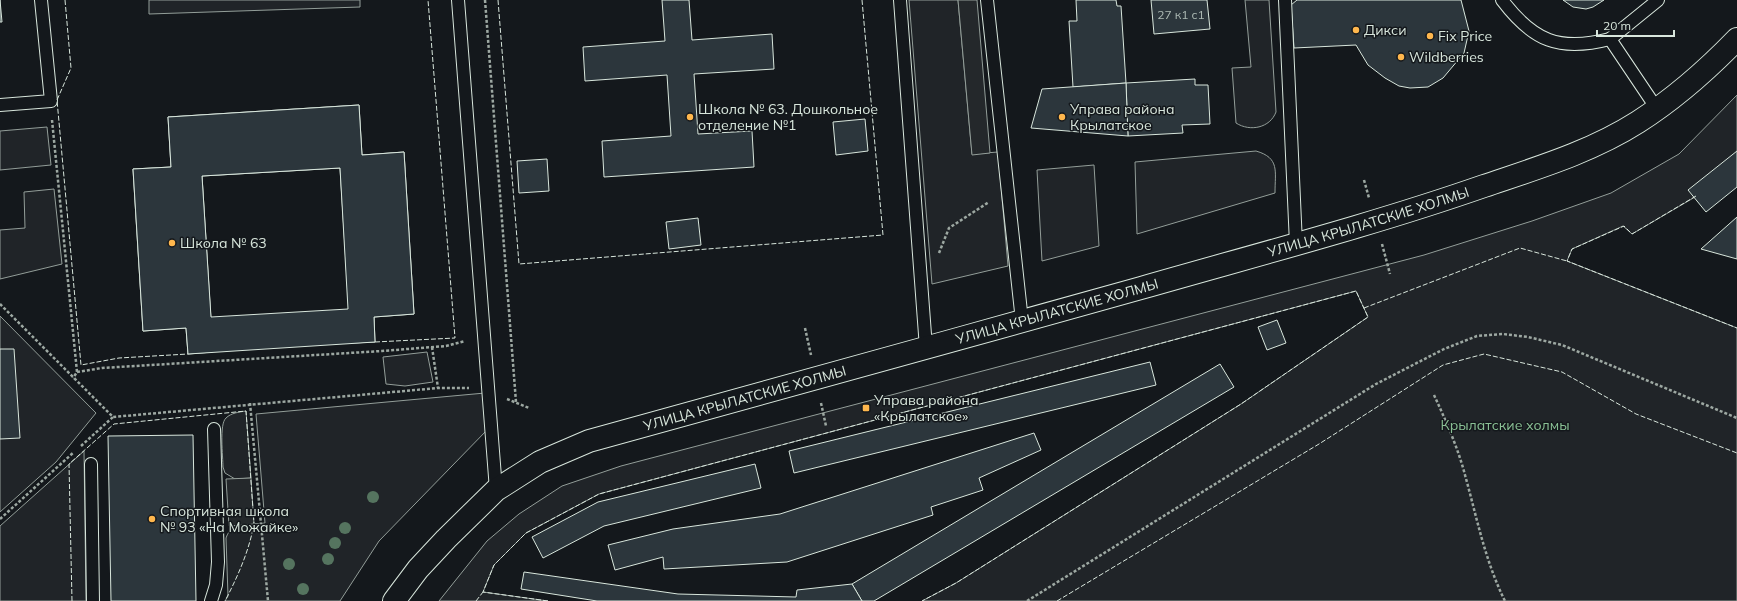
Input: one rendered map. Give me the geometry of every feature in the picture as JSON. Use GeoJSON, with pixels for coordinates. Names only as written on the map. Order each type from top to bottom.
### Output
{"type":"FeatureCollection","features":[{"type":"Feature","properties":{"kind":"street","name":"УЛИЦА КРЫЛАТСКИЕ ХОЛМЫ"},"geometry":{"type":"LineString","coordinates":[[394,601],[418,569],[496,490],[540,462],[589,441],[1296,244],[1426,206],[1556,161],[1599,143],[1636,123],[1657,109],[1718,59],[1737,39]]}},
{"type":"Feature","properties":{"kind":"lane"},"geometry":{"type":"LineString","coordinates":[[0,105],[51,101],[41,0]]}},
{"type":"Feature","properties":{"kind":"lane"},"geometry":{"type":"LineString","coordinates":[[458,0],[496,490]]}},
{"type":"Feature","properties":{"kind":"lane"},"geometry":{"type":"LineString","coordinates":[[900,0],[926,348]]}},
{"type":"Feature","properties":{"kind":"lane"},"geometry":{"type":"LineString","coordinates":[[987,0],[1009,189],[1022,321]]}},
{"type":"Feature","properties":{"kind":"lane"},"geometry":{"type":"LineString","coordinates":[[1285,0],[1296,244]]}},
{"type":"Feature","properties":{"kind":"lane"},"geometry":{"type":"LineString","coordinates":[[1502,0],[1517,20],[1538,36],[1562,43],[1588,45],[1610,39],[1658,0]]}},
{"type":"Feature","properties":{"kind":"lane"},"geometry":{"type":"LineString","coordinates":[[1610,39],[1657,109]]}},
{"type":"Feature","properties":{"kind":"lane"},"geometry":{"type":"LineString","coordinates":[[211,601],[216,586],[218,562],[214,429]]}},
{"type":"Feature","properties":{"kind":"lane"},"geometry":{"type":"LineString","coordinates":[[91,464],[93,601]]}},
{"type":"Feature","properties":{"kind":"path"},"geometry":{"type":"LineString","coordinates":[[485,0],[516,402]]}},
{"type":"Feature","properties":{"kind":"path"},"geometry":{"type":"LineString","coordinates":[[51,101],[77,372],[73,378]]}},
{"type":"Feature","properties":{"kind":"path"},"geometry":{"type":"LineString","coordinates":[[938,255],[949,228],[1009,189]]}},
{"type":"Feature","properties":{"kind":"path"},"geometry":{"type":"LineString","coordinates":[[0,304],[113,417]]}},
{"type":"Feature","properties":{"kind":"path"},"geometry":{"type":"LineString","coordinates":[[1027,601],[1376,384],[1444,349],[1477,336],[1502,334],[1528,337],[1562,345],[1597,358],[1737,418]]}},
{"type":"Feature","properties":{"kind":"path"},"geometry":{"type":"LineString","coordinates":[[77,372],[102,368],[446,346],[485,337]]}},
{"type":"Feature","properties":{"kind":"path"},"geometry":{"type":"LineString","coordinates":[[432,347],[438,388]]}},
{"type":"Feature","properties":{"kind":"path"},"geometry":{"type":"LineString","coordinates":[[0,519],[113,417],[250,403],[438,388],[478,388],[529,408]]}},
{"type":"Feature","properties":{"kind":"path"},"geometry":{"type":"LineString","coordinates":[[1434,395],[1454,442],[1465,474],[1493,578],[1505,601]]}},
{"type":"Feature","properties":{"kind":"path"},"geometry":{"type":"LineString","coordinates":[[250,403],[268,601]]}},
{"type":"Feature","properties":{"kind":"green space"},"geometry":{"type":"Polygon","coordinates":[[[149,0],[360,0],[360,7],[149,14],[149,0]]]}},
{"type":"Feature","properties":{"kind":"green space"},"geometry":{"type":"Polygon","coordinates":[[[909,0],[958,0],[972,154],[998,152],[1008,266],[932,284],[909,0]]]}},
{"type":"Feature","properties":{"kind":"green space"},"geometry":{"type":"Polygon","coordinates":[[[1245,0],[1269,0],[1276,112],[1269,122],[1253,128],[1241,126],[1236,123],[1232,68],[1251,67],[1245,0]]]}},
{"type":"Feature","properties":{"kind":"green space","name":"Крылатские холмы"},"geometry":{"type":"Polygon","coordinates":[[[1737,95],[1737,168],[1724,180],[1632,234],[1623,226],[1572,249],[1567,261],[1737,328],[1737,601],[922,601],[956,583],[1241,404],[1368,317],[1356,291],[599,494],[526,533],[494,565],[483,592],[548,601],[439,601],[487,541],[519,514],[562,486],[621,466],[1424,255],[1532,221],[1611,193],[1679,154],[1737,95]]]}},
{"type":"Feature","properties":{"kind":"green space"},"geometry":{"type":"Polygon","coordinates":[[[47,127],[51,165],[0,170],[0,131],[47,127]]]}},
{"type":"Feature","properties":{"kind":"green space"},"geometry":{"type":"Polygon","coordinates":[[[1256,151],[1269,157],[1273,162],[1275,172],[1275,193],[1137,234],[1135,162],[1256,151]]]}},
{"type":"Feature","properties":{"kind":"green space"},"geometry":{"type":"Polygon","coordinates":[[[1094,165],[1099,246],[1042,261],[1037,170],[1094,165]]]}},
{"type":"Feature","properties":{"kind":"green space"},"geometry":{"type":"Polygon","coordinates":[[[54,189],[62,264],[0,279],[0,230],[25,228],[24,192],[54,189]]]}},
{"type":"Feature","properties":{"kind":"green space"},"geometry":{"type":"Polygon","coordinates":[[[0,316],[96,413],[56,462],[0,512],[0,316]]]}},
{"type":"Feature","properties":{"kind":"green space"},"geometry":{"type":"Polygon","coordinates":[[[427,352],[433,382],[405,386],[386,384],[383,357],[427,352]]]}},
{"type":"Feature","properties":{"kind":"green space"},"geometry":{"type":"Polygon","coordinates":[[[485,393],[488,429],[379,541],[340,601],[225,601],[228,596],[226,538],[229,532],[233,528],[242,524],[265,523],[256,414],[485,393]]]}},
{"type":"Feature","properties":{"kind":"green space"},"geometry":{"type":"Polygon","coordinates":[[[246,411],[251,478],[235,479],[225,473],[223,467],[223,427],[224,421],[228,416],[246,411]]]}},
{"type":"Feature","properties":{"kind":"green space"},"geometry":{"type":"Polygon","coordinates":[[[84,451],[86,601],[0,601],[0,526],[84,451]]]}},
{"type":"Feature","properties":{"kind":"shaded area"},"geometry":{"type":"Polygon","coordinates":[[[958,0],[977,0],[990,153],[972,155],[958,0]]]}},
{"type":"Feature","properties":{"kind":"shaded area"},"geometry":{"type":"Polygon","coordinates":[[[251,478],[254,524],[229,526],[226,479],[251,478]]]}},
{"type":"Feature","properties":{"kind":"building"},"geometry":{"type":"Polygon","coordinates":[[[0,0],[2,22],[0,22],[0,0]]]}},
{"type":"Feature","properties":{"kind":"building"},"geometry":{"type":"Polygon","coordinates":[[[662,0],[689,0],[692,40],[772,34],[774,69],[694,74],[698,134],[752,131],[754,167],[604,177],[602,141],[671,136],[667,75],[585,81],[583,47],[665,41],[662,0]]]}},
{"type":"Feature","properties":{"kind":"building"},"geometry":{"type":"Polygon","coordinates":[[[1076,0],[1116,0],[1117,6],[1121,6],[1126,83],[1073,87],[1069,21],[1077,21],[1076,0]]]}},
{"type":"Feature","properties":{"kind":"building"},"geometry":{"type":"Polygon","coordinates":[[[1151,0],[1207,0],[1210,29],[1154,34],[1151,0]]]}},
{"type":"Feature","properties":{"kind":"building"},"geometry":{"type":"Polygon","coordinates":[[[1297,0],[1461,0],[1469,31],[1464,53],[1443,78],[1428,87],[1410,88],[1399,86],[1385,78],[1368,65],[1356,45],[1294,48],[1291,5],[1297,0]]]}},
{"type":"Feature","properties":{"kind":"building"},"geometry":{"type":"Polygon","coordinates":[[[1563,0],[1604,0],[1593,7],[1586,9],[1573,7],[1563,0]]]}},
{"type":"Feature","properties":{"kind":"building"},"geometry":{"type":"Polygon","coordinates":[[[1195,79],[1195,85],[1208,85],[1210,124],[1182,125],[1183,133],[1128,136],[1126,83],[1195,79]]]}},
{"type":"Feature","properties":{"kind":"building"},"geometry":{"type":"Polygon","coordinates":[[[1126,83],[1128,136],[1031,128],[1042,89],[1126,83]]]}},
{"type":"Feature","properties":{"kind":"building","name":"Школа № 63"},"geometry":{"type":"Polygon","coordinates":[[[359,105],[362,155],[404,152],[414,314],[374,317],[375,342],[351,343],[340,168],[202,176],[213,352],[188,354],[186,328],[143,331],[133,169],[171,167],[168,117],[359,105]]]}},
{"type":"Feature","properties":{"kind":"building","name":"Школа № 63"},"geometry":{"type":"Polygon","coordinates":[[[359,105],[362,155],[404,152],[414,314],[374,317],[375,342],[188,354],[186,328],[143,331],[133,169],[171,167],[168,117],[359,105]],[[340,168],[202,176],[211,317],[348,309],[340,168]]]}},
{"type":"Feature","properties":{"kind":"building"},"geometry":{"type":"Polygon","coordinates":[[[865,119],[868,151],[836,155],[833,122],[865,119]]]}},
{"type":"Feature","properties":{"kind":"building"},"geometry":{"type":"Polygon","coordinates":[[[1737,151],[1737,187],[1706,212],[1688,190],[1737,151]]]}},
{"type":"Feature","properties":{"kind":"building"},"geometry":{"type":"Polygon","coordinates":[[[547,159],[549,191],[519,193],[517,161],[547,159]]]}},
{"type":"Feature","properties":{"kind":"building"},"geometry":{"type":"Polygon","coordinates":[[[1737,217],[1737,259],[1701,249],[1737,217]]]}},
{"type":"Feature","properties":{"kind":"building"},"geometry":{"type":"Polygon","coordinates":[[[698,218],[701,245],[669,249],[666,222],[698,218]]]}},
{"type":"Feature","properties":{"kind":"building"},"geometry":{"type":"Polygon","coordinates":[[[1277,320],[1286,343],[1267,350],[1258,327],[1277,320]]]}},
{"type":"Feature","properties":{"kind":"building"},"geometry":{"type":"Polygon","coordinates":[[[0,349],[14,349],[20,438],[0,439],[0,349]]]}},
{"type":"Feature","properties":{"kind":"building"},"geometry":{"type":"Polygon","coordinates":[[[1150,362],[1156,385],[794,473],[789,451],[1150,362]]]}},
{"type":"Feature","properties":{"kind":"building"},"geometry":{"type":"Polygon","coordinates":[[[1220,364],[1234,387],[874,601],[862,601],[852,584],[1220,364]]]}},
{"type":"Feature","properties":{"kind":"building"},"geometry":{"type":"Polygon","coordinates":[[[1034,433],[1041,450],[979,478],[983,490],[931,507],[933,515],[787,562],[664,569],[663,557],[615,570],[608,545],[673,529],[780,514],[1034,433]]]}},
{"type":"Feature","properties":{"kind":"building","name":"Спортивная школа № 93 «На Можайке»"},"geometry":{"type":"Polygon","coordinates":[[[193,435],[196,601],[111,601],[108,436],[193,435]]]}},
{"type":"Feature","properties":{"kind":"building"},"geometry":{"type":"Polygon","coordinates":[[[755,464],[761,488],[604,526],[543,558],[532,537],[598,502],[755,464]]]}},
{"type":"Feature","properties":{"kind":"building"},"geometry":{"type":"Polygon","coordinates":[[[524,572],[678,594],[796,597],[797,590],[852,584],[862,601],[597,601],[521,589],[524,572]]]}},
{"type":"Feature","properties":{"kind":"fence"},"geometry":{"type":"LineString","coordinates":[[65,0],[71,68],[57,100],[81,365],[119,358],[188,354]]}},
{"type":"Feature","properties":{"kind":"fence"},"geometry":{"type":"LineString","coordinates":[[375,342],[455,338],[428,0]]}},
{"type":"Feature","properties":{"kind":"fence"},"geometry":{"type":"LineString","coordinates":[[498,0],[519,264],[883,235],[862,0]]}},
{"type":"Feature","properties":{"kind":"fence"},"geometry":{"type":"LineString","coordinates":[[1696,196],[1632,234],[1624,226],[1572,249],[1567,261],[1737,328]]}},
{"type":"Feature","properties":{"kind":"fence"},"geometry":{"type":"LineString","coordinates":[[1364,308],[1520,248],[1567,261]]}},
{"type":"Feature","properties":{"kind":"fence"},"geometry":{"type":"LineString","coordinates":[[548,601],[483,592],[494,565],[526,533],[599,494],[1356,291],[1368,317],[1241,404],[956,583],[922,601]]}},
{"type":"Feature","properties":{"kind":"fence"},"geometry":{"type":"LineString","coordinates":[[1057,601],[1319,444],[1443,365],[1484,354],[1562,372],[1636,414],[1737,453]]}},
{"type":"Feature","properties":{"kind":"fence"},"geometry":{"type":"LineString","coordinates":[[72,601],[69,464],[114,424],[246,411],[254,524],[242,563],[225,601]]}},
{"type":"Feature","properties":{"kind":"fence"},"geometry":{"type":"LineString","coordinates":[[476,601],[483,592]]}},
{"type":"Feature","properties":{"kind":"place","name":"Дикси"},"geometry":{"type":"Point","coordinates":[1356,30]}},
{"type":"Feature","properties":{"kind":"place","name":"Fix Price"},"geometry":{"type":"Point","coordinates":[1430,36]}},
{"type":"Feature","properties":{"kind":"place","name":"Wildberries"},"geometry":{"type":"Point","coordinates":[1401,57]}},
{"type":"Feature","properties":{"kind":"place","name":"Школа № 63. Дошкольное отделение №1"},"geometry":{"type":"Point","coordinates":[690,117]}},
{"type":"Feature","properties":{"kind":"place","name":"Управа района Крылатское"},"geometry":{"type":"Point","coordinates":[1062,117]}},
{"type":"Feature","properties":{"kind":"place","name":"Школа № 63"},"geometry":{"type":"Point","coordinates":[172,243]}},
{"type":"Feature","properties":{"kind":"place","name":"Управа района «Крылатское»"},"geometry":{"type":"Point","coordinates":[866,408]}},
{"type":"Feature","properties":{"kind":"place","name":"Спортивная школа № 93 «На Можайке»"},"geometry":{"type":"Point","coordinates":[152,519]}}]}
